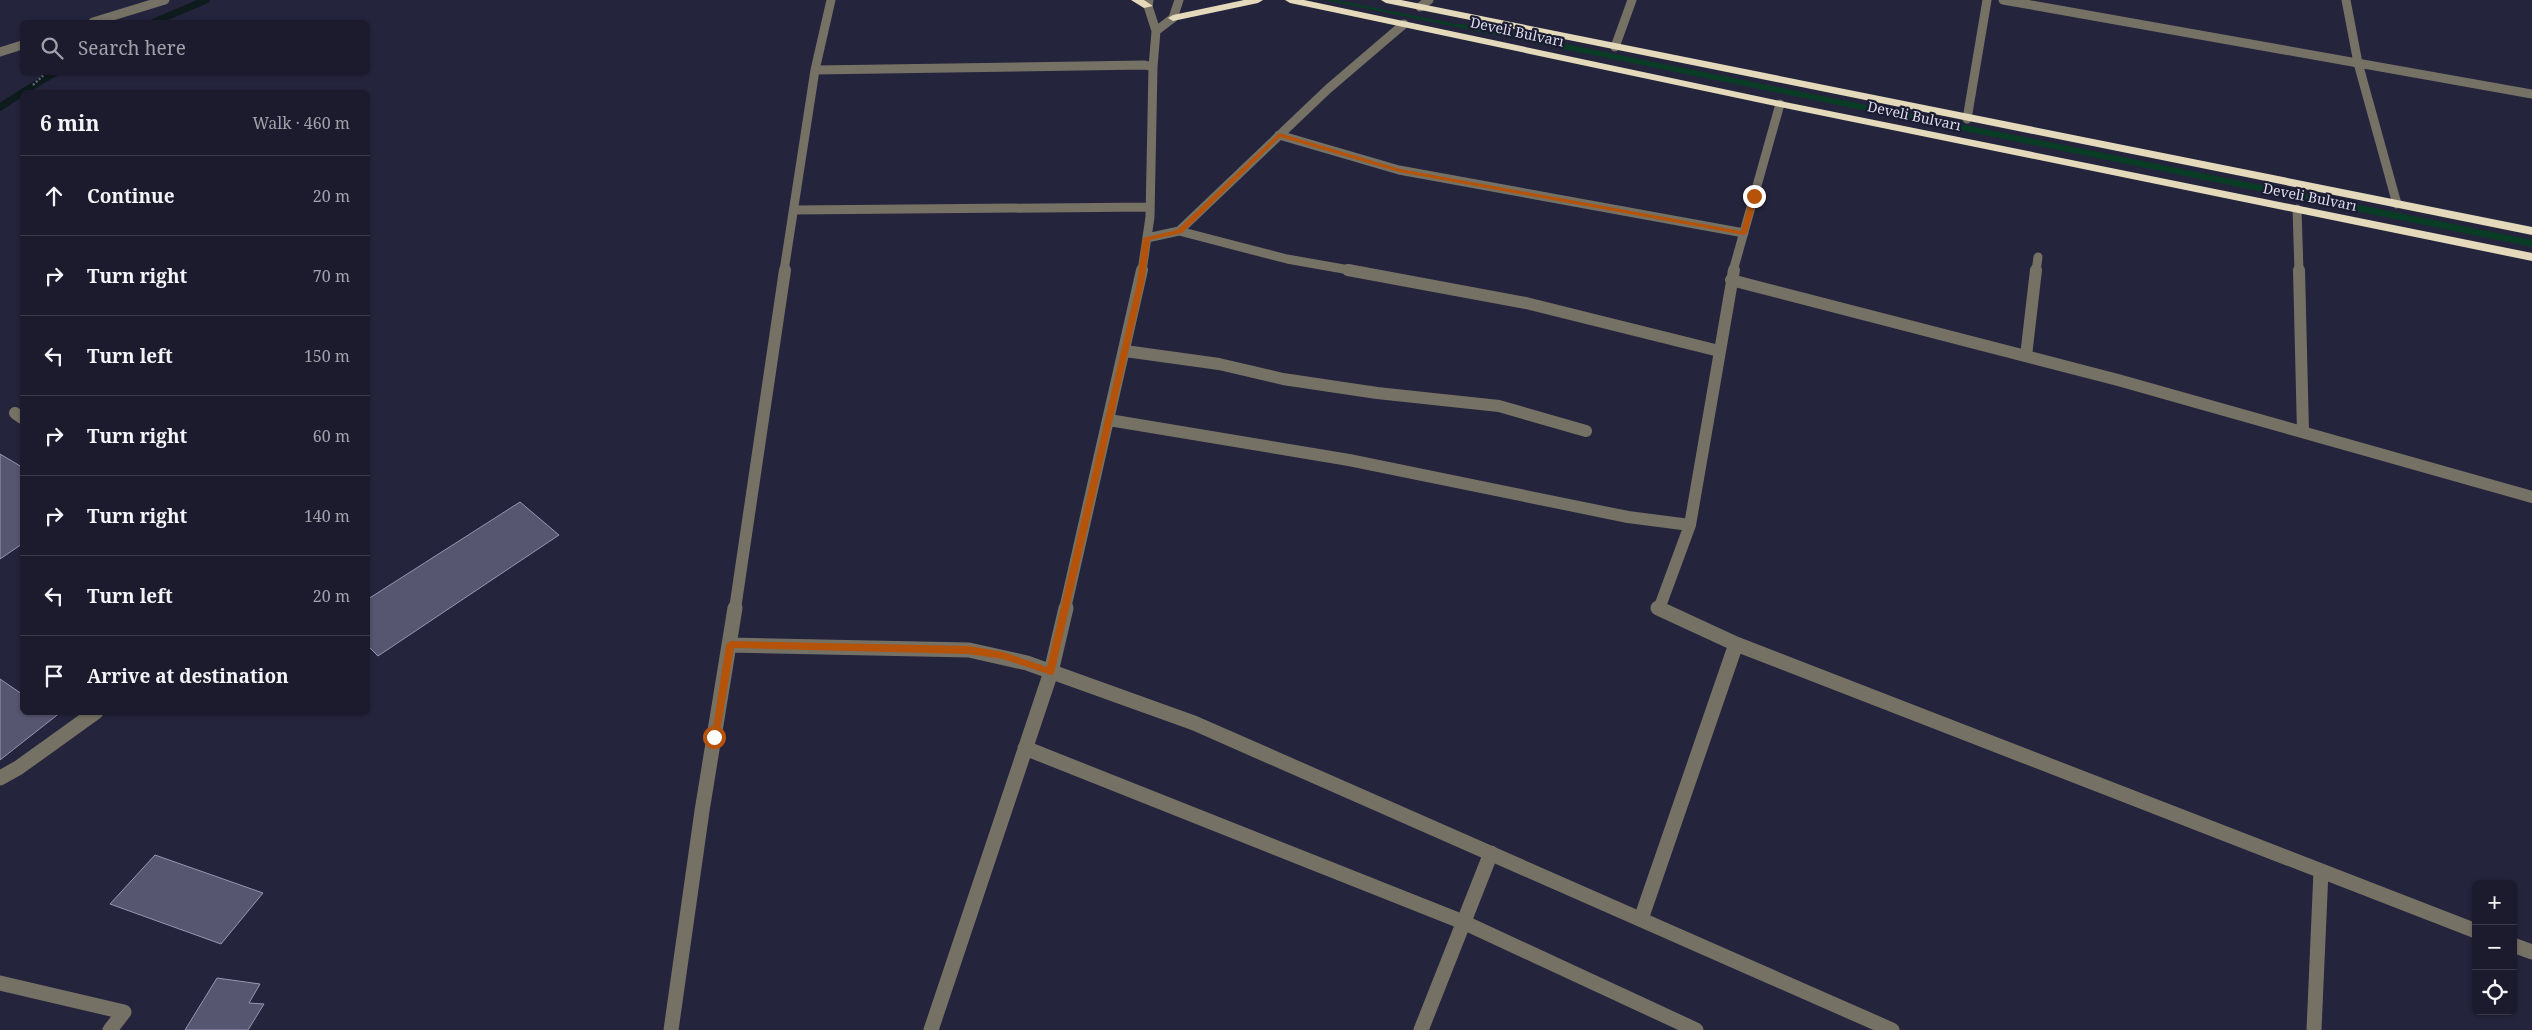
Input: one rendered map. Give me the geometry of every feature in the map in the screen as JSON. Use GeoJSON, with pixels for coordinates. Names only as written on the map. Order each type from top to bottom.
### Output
{"type":"FeatureCollection","features":[{"type":"Feature","properties":{"kind":"highway"},"geometry":{"type":"LineString","coordinates":[[1136,0],[1148,3]]}},
{"type":"Feature","properties":{"kind":"highway"},"geometry":{"type":"LineString","coordinates":[[1173,18],[1258,0]]}},
{"type":"Feature","properties":{"kind":"highway","name":"Develi Bulvarı"},"geometry":{"type":"LineString","coordinates":[[1290,0],[1780,104],[2532,257]]}},
{"type":"Feature","properties":{"kind":"highway","name":"Develi Bulvarı"},"geometry":{"type":"LineString","coordinates":[[1386,0],[1424,4],[1615,47],[2532,232]]}},
{"type":"Feature","properties":{"kind":"street"},"geometry":{"type":"LineString","coordinates":[[100,20],[165,0]]}},
{"type":"Feature","properties":{"kind":"street"},"geometry":{"type":"LineString","coordinates":[[671,1030],[702,811],[730,645],[815,70],[831,0]]}},
{"type":"Feature","properties":{"kind":"street"},"geometry":{"type":"LineString","coordinates":[[1156,31],[1173,18],[1180,0]]}},
{"type":"Feature","properties":{"kind":"street"},"geometry":{"type":"LineString","coordinates":[[1615,47],[1632,0]]}},
{"type":"Feature","properties":{"kind":"street"},"geometry":{"type":"LineString","coordinates":[[1967,118],[1987,0]]}},
{"type":"Feature","properties":{"kind":"street"},"geometry":{"type":"LineString","coordinates":[[2003,0],[2532,94]]}},
{"type":"Feature","properties":{"kind":"street"},"geometry":{"type":"LineString","coordinates":[[2346,0],[2358,63],[2397,204]]}},
{"type":"Feature","properties":{"kind":"street"},"geometry":{"type":"LineString","coordinates":[[931,1030],[1051,672],[1140,283],[1150,207],[1153,67],[1156,31],[1148,3]]}},
{"type":"Feature","properties":{"kind":"street"},"geometry":{"type":"LineString","coordinates":[[1179,231],[1279,135],[1404,24]]}},
{"type":"Feature","properties":{"kind":"street"},"geometry":{"type":"LineString","coordinates":[[0,52],[20,45]]}},
{"type":"Feature","properties":{"kind":"street"},"geometry":{"type":"LineString","coordinates":[[815,70],[1145,65],[1153,67]]}},
{"type":"Feature","properties":{"kind":"street"},"geometry":{"type":"LineString","coordinates":[[1780,104],[1730,280],[1690,526],[1658,609],[1736,644],[2472,929]]}},
{"type":"Feature","properties":{"kind":"street"},"geometry":{"type":"LineString","coordinates":[[1279,135],[1399,170],[1744,233]]}},
{"type":"Feature","properties":{"kind":"street"},"geometry":{"type":"LineString","coordinates":[[794,210],[1150,207]]}},
{"type":"Feature","properties":{"kind":"street"},"geometry":{"type":"LineString","coordinates":[[2297,210],[2303,432]]}},
{"type":"Feature","properties":{"kind":"street"},"geometry":{"type":"LineString","coordinates":[[1147,238],[1179,231],[1287,259],[1526,303],[1719,351]]}},
{"type":"Feature","properties":{"kind":"street"},"geometry":{"type":"LineString","coordinates":[[2026,356],[2038,257]]}},
{"type":"Feature","properties":{"kind":"street"},"geometry":{"type":"LineString","coordinates":[[1730,280],[2026,356],[2532,497]]}},
{"type":"Feature","properties":{"kind":"street"},"geometry":{"type":"LineString","coordinates":[[1125,351],[1218,364],[1283,378],[1377,393],[1499,406],[1586,431]]}},
{"type":"Feature","properties":{"kind":"street"},"geometry":{"type":"LineString","coordinates":[[1109,420],[1330,457],[1628,517],[1690,526]]}},
{"type":"Feature","properties":{"kind":"street"},"geometry":{"type":"LineString","coordinates":[[1641,919],[1736,644]]}},
{"type":"Feature","properties":{"kind":"street"},"geometry":{"type":"LineString","coordinates":[[730,645],[969,650],[1003,656],[1194,723],[1892,1030]]}},
{"type":"Feature","properties":{"kind":"street"},"geometry":{"type":"LineString","coordinates":[[0,778],[18,768],[92,715]]}},
{"type":"Feature","properties":{"kind":"street"},"geometry":{"type":"LineString","coordinates":[[1025,748],[1463,922],[1696,1030]]}},
{"type":"Feature","properties":{"kind":"street"},"geometry":{"type":"LineString","coordinates":[[1421,1030],[1491,853]]}},
{"type":"Feature","properties":{"kind":"street"},"geometry":{"type":"LineString","coordinates":[[2314,1030],[2321,871]]}},
{"type":"Feature","properties":{"kind":"street"},"geometry":{"type":"LineString","coordinates":[[2517,946],[2532,952]]}},
{"type":"Feature","properties":{"kind":"street"},"geometry":{"type":"LineString","coordinates":[[0,983],[124,1012],[110,1030]]}},
{"type":"Feature","properties":{"kind":"path"},"geometry":{"type":"LineString","coordinates":[[33,85],[44,75]]}},
{"type":"Feature","properties":{"kind":"green space"},"geometry":{"type":"Polygon","coordinates":[[[1324,0],[1336,0],[1456,24],[1472,25],[2532,240],[2532,247],[1324,0]]]}},
{"type":"Feature","properties":{"kind":"building"},"geometry":{"type":"Polygon","coordinates":[[[0,454],[20,466],[20,545],[0,559],[0,454]]]}},
{"type":"Feature","properties":{"kind":"building"},"geometry":{"type":"Polygon","coordinates":[[[520,502],[559,535],[378,656],[370,648],[370,598],[520,502]]]}},
{"type":"Feature","properties":{"kind":"building"},"geometry":{"type":"Polygon","coordinates":[[[0,679],[20,693],[20,715],[57,715],[0,760],[0,679]]]}},
{"type":"Feature","properties":{"kind":"building"},"geometry":{"type":"Polygon","coordinates":[[[155,855],[263,893],[221,944],[110,904],[155,855]]]}},
{"type":"Feature","properties":{"kind":"building"},"geometry":{"type":"Polygon","coordinates":[[[217,978],[260,984],[249,1003],[264,1004],[248,1030],[185,1030],[217,978]]]}},
{"type":"Feature","properties":{"kind":"waterway"},"geometry":{"type":"LineString","coordinates":[[159,20],[206,0]]}},
{"type":"Feature","properties":{"kind":"waterway"},"geometry":{"type":"LineString","coordinates":[[26,90],[51,75]]}},
{"type":"Feature","properties":{"kind":"waterway"},"geometry":{"type":"LineString","coordinates":[[0,107],[20,94]]}},
{"type":"Feature","properties":{"kind":"route"},"geometry":{"type":"LineString","coordinates":[[714,737],[730,645],[969,650],[1027,662],[1051,672],[1140,283],[1147,238],[1179,231],[1279,135],[1399,170],[1744,233],[1754,196]]}}]}
